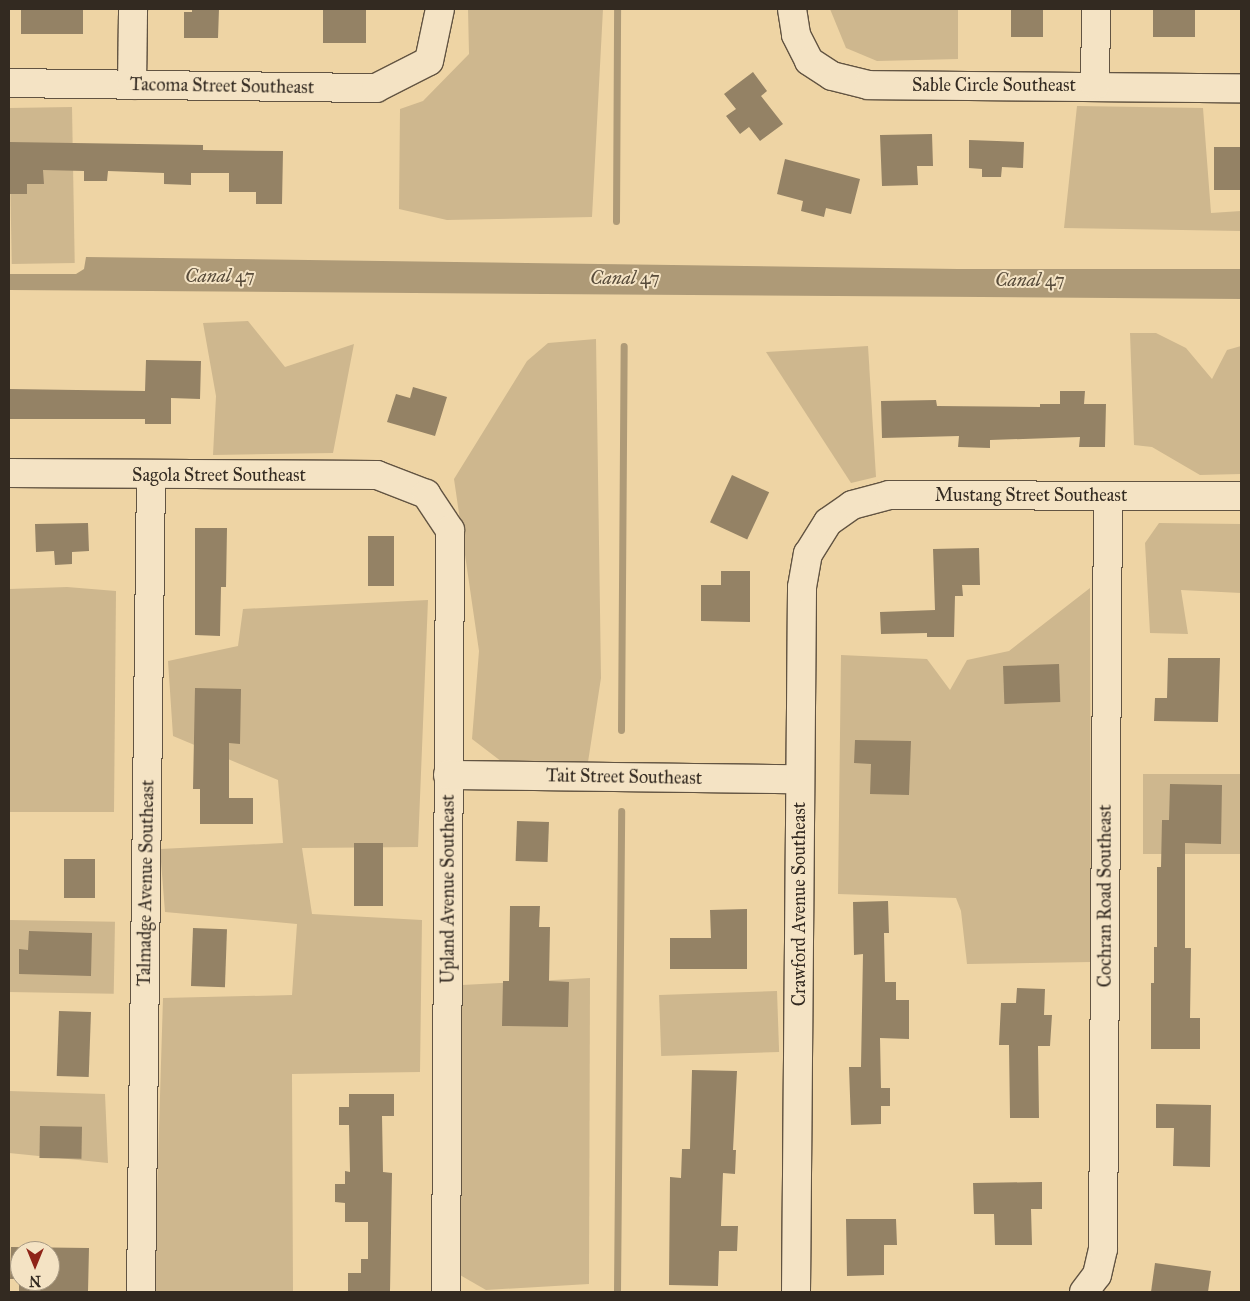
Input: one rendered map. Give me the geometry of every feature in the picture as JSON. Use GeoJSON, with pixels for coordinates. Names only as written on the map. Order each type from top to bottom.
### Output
{"type":"FeatureCollection","features":[{"type":"Feature","properties":{"kind":"street"},"geometry":{"type":"LineString","coordinates":[[132,85],[133,9]]}},
{"type":"Feature","properties":{"kind":"street","name":"Tacoma Street Southeast"},"geometry":{"type":"LineString","coordinates":[[9,83],[376,88],[429,61],[440,9]]}},
{"type":"Feature","properties":{"kind":"street","name":"Sable Circle Southeast"},"geometry":{"type":"LineString","coordinates":[[792,9],[796,35],[809,61],[832,76],[868,85],[1095,85],[1241,88]]}},
{"type":"Feature","properties":{"kind":"street"},"geometry":{"type":"LineString","coordinates":[[1095,85],[1096,9]]}},
{"type":"Feature","properties":{"kind":"street","name":"Sagola Street Southeast"},"geometry":{"type":"LineString","coordinates":[[9,473],[377,475],[426,494]]}},
{"type":"Feature","properties":{"kind":"street","name":"Talmadge Avenue Southeast"},"geometry":{"type":"LineString","coordinates":[[141,1292],[151,475]]}},
{"type":"Feature","properties":{"kind":"street","name":"Upland Avenue Southeast"},"geometry":{"type":"LineString","coordinates":[[426,494],[450,530],[446,1292]]}},
{"type":"Feature","properties":{"kind":"street","name":"Mustang Street Southeast"},"geometry":{"type":"LineString","coordinates":[[828,522],[852,505],[889,494],[1241,496]]}},
{"type":"Feature","properties":{"kind":"street","name":"Cochran Road Southeast"},"geometry":{"type":"LineString","coordinates":[[1084,1292],[1097,1275],[1102,1249],[1108,496]]}},
{"type":"Feature","properties":{"kind":"street","name":"Crawford Avenue Southeast"},"geometry":{"type":"LineString","coordinates":[[796,1292],[802,587],[808,554],[828,522]]}},
{"type":"Feature","properties":{"kind":"street","name":"Tait Street Southeast"},"geometry":{"type":"LineString","coordinates":[[448,775],[800,779]]}},
{"type":"Feature","properties":{"kind":"shaded area"},"geometry":{"type":"Polygon","coordinates":[[[468,9],[603,9],[592,217],[447,220],[399,209],[400,109],[423,101],[469,54],[468,9]]]}},
{"type":"Feature","properties":{"kind":"shaded area"},"geometry":{"type":"Polygon","coordinates":[[[830,9],[958,9],[958,59],[877,61],[846,48],[830,9]]]}},
{"type":"Feature","properties":{"kind":"shaded area"},"geometry":{"type":"Polygon","coordinates":[[[1077,106],[1203,108],[1211,213],[1241,211],[1241,231],[1064,228],[1077,106]]]}},
{"type":"Feature","properties":{"kind":"shaded area"},"geometry":{"type":"Polygon","coordinates":[[[72,107],[75,263],[12,264],[9,108],[72,107]]]}},
{"type":"Feature","properties":{"kind":"shaded area"},"geometry":{"type":"Polygon","coordinates":[[[248,321],[285,367],[354,344],[333,453],[213,455],[216,396],[203,323],[248,321]]]}},
{"type":"Feature","properties":{"kind":"shaded area"},"geometry":{"type":"Polygon","coordinates":[[[1130,333],[1156,333],[1186,348],[1212,379],[1227,350],[1241,346],[1241,474],[1200,475],[1152,447],[1134,445],[1130,333]]]}},
{"type":"Feature","properties":{"kind":"shaded area"},"geometry":{"type":"Polygon","coordinates":[[[596,339],[601,678],[588,762],[506,765],[472,739],[479,651],[454,479],[527,361],[548,343],[596,339]]]}},
{"type":"Feature","properties":{"kind":"shaded area"},"geometry":{"type":"Polygon","coordinates":[[[868,346],[876,477],[851,483],[766,352],[868,346]]]}},
{"type":"Feature","properties":{"kind":"shaded area"},"geometry":{"type":"Polygon","coordinates":[[[1159,523],[1241,524],[1241,593],[1181,590],[1188,634],[1150,633],[1145,543],[1159,523]]]}},
{"type":"Feature","properties":{"kind":"shaded area"},"geometry":{"type":"Polygon","coordinates":[[[67,587],[116,591],[114,812],[9,812],[9,589],[67,587]]]}},
{"type":"Feature","properties":{"kind":"shaded area"},"geometry":{"type":"Polygon","coordinates":[[[1090,588],[1091,962],[967,964],[961,911],[956,898],[838,894],[841,655],[927,659],[950,690],[967,660],[1009,651],[1090,588]]]}},
{"type":"Feature","properties":{"kind":"shaded area"},"geometry":{"type":"Polygon","coordinates":[[[428,600],[418,847],[302,848],[312,914],[422,920],[420,1072],[292,1074],[293,1292],[154,1292],[163,998],[292,995],[297,924],[165,912],[160,849],[283,843],[278,780],[173,736],[168,661],[238,646],[243,609],[428,600]]]}},
{"type":"Feature","properties":{"kind":"shaded area"},"geometry":{"type":"Polygon","coordinates":[[[1143,774],[1241,774],[1241,854],[1143,854],[1143,774]]]}},
{"type":"Feature","properties":{"kind":"shaded area"},"geometry":{"type":"Polygon","coordinates":[[[9,920],[115,922],[114,994],[9,992],[9,920]]]}},
{"type":"Feature","properties":{"kind":"shaded area"},"geometry":{"type":"Polygon","coordinates":[[[590,978],[589,1284],[486,1290],[460,1275],[462,985],[590,978]]]}},
{"type":"Feature","properties":{"kind":"shaded area"},"geometry":{"type":"Polygon","coordinates":[[[777,991],[779,1052],[661,1056],[659,995],[777,991]]]}},
{"type":"Feature","properties":{"kind":"shaded area"},"geometry":{"type":"Polygon","coordinates":[[[9,1091],[105,1094],[108,1163],[9,1153],[9,1091]]]}},
{"type":"Feature","properties":{"kind":"water","name":"Canal 47"},"geometry":{"type":"Polygon","coordinates":[[[86,257],[958,269],[1241,269],[1241,299],[9,290],[9,274],[76,274],[84,269],[86,257]]]}},
{"type":"Feature","properties":{"kind":"building"},"geometry":{"type":"Polygon","coordinates":[[[21,9],[83,9],[83,34],[21,34],[21,9]]]}},
{"type":"Feature","properties":{"kind":"building"},"geometry":{"type":"Polygon","coordinates":[[[192,9],[219,9],[218,38],[184,38],[184,12],[192,12],[192,9]]]}},
{"type":"Feature","properties":{"kind":"building"},"geometry":{"type":"Polygon","coordinates":[[[323,9],[366,9],[366,43],[323,43],[323,9]]]}},
{"type":"Feature","properties":{"kind":"building"},"geometry":{"type":"Polygon","coordinates":[[[1011,9],[1043,9],[1043,37],[1011,37],[1011,9]]]}},
{"type":"Feature","properties":{"kind":"building"},"geometry":{"type":"Polygon","coordinates":[[[1153,9],[1195,9],[1195,37],[1153,37],[1153,9]]]}},
{"type":"Feature","properties":{"kind":"building"},"geometry":{"type":"Polygon","coordinates":[[[753,72],[767,91],[761,96],[783,124],[760,141],[749,127],[740,134],[726,116],[736,109],[724,94],[753,72]]]}},
{"type":"Feature","properties":{"kind":"building"},"geometry":{"type":"Polygon","coordinates":[[[932,134],[933,166],[917,166],[918,185],[882,186],[880,135],[932,134]]]}},
{"type":"Feature","properties":{"kind":"building"},"geometry":{"type":"Polygon","coordinates":[[[969,140],[1024,142],[1023,168],[1002,167],[1001,177],[982,177],[982,169],[969,168],[969,140]]]}},
{"type":"Feature","properties":{"kind":"building"},"geometry":{"type":"Polygon","coordinates":[[[9,142],[203,145],[203,150],[283,151],[282,204],[256,204],[256,192],[229,192],[229,173],[191,173],[191,185],[164,184],[164,173],[108,171],[107,181],[84,181],[84,171],[43,170],[44,184],[27,184],[27,194],[9,194],[9,142]]]}},
{"type":"Feature","properties":{"kind":"building"},"geometry":{"type":"Polygon","coordinates":[[[1214,147],[1241,147],[1241,190],[1214,190],[1214,147]]]}},
{"type":"Feature","properties":{"kind":"building"},"geometry":{"type":"Polygon","coordinates":[[[785,159],[860,179],[851,214],[826,208],[824,217],[801,211],[803,201],[777,194],[785,159]]]}},
{"type":"Feature","properties":{"kind":"building"},"geometry":{"type":"Polygon","coordinates":[[[146,360],[201,361],[200,399],[171,398],[171,424],[145,424],[145,419],[9,419],[9,389],[145,391],[146,360]]]}},
{"type":"Feature","properties":{"kind":"building"},"geometry":{"type":"Polygon","coordinates":[[[413,387],[447,397],[435,436],[387,422],[396,394],[410,398],[413,387]]]}},
{"type":"Feature","properties":{"kind":"building"},"geometry":{"type":"Polygon","coordinates":[[[1060,391],[1085,391],[1084,404],[1106,404],[1105,447],[1079,447],[1080,437],[990,440],[990,448],[958,447],[959,436],[882,438],[881,401],[936,400],[937,406],[1040,407],[1040,404],[1060,404],[1060,391]]]}},
{"type":"Feature","properties":{"kind":"building"},"geometry":{"type":"Polygon","coordinates":[[[732,475],[769,492],[747,539],[710,522],[732,475]]]}},
{"type":"Feature","properties":{"kind":"building"},"geometry":{"type":"Polygon","coordinates":[[[88,523],[89,551],[72,552],[72,564],[55,565],[54,551],[36,552],[35,524],[88,523]]]}},
{"type":"Feature","properties":{"kind":"building"},"geometry":{"type":"Polygon","coordinates":[[[195,528],[227,528],[226,587],[221,587],[220,636],[195,635],[195,528]]]}},
{"type":"Feature","properties":{"kind":"building"},"geometry":{"type":"Polygon","coordinates":[[[368,536],[394,536],[394,586],[368,586],[368,536]]]}},
{"type":"Feature","properties":{"kind":"building"},"geometry":{"type":"Polygon","coordinates":[[[979,548],[980,585],[962,585],[963,596],[955,596],[954,637],[927,637],[927,633],[881,634],[880,612],[935,610],[933,549],[979,548]]]}},
{"type":"Feature","properties":{"kind":"building"},"geometry":{"type":"Polygon","coordinates":[[[721,571],[750,571],[750,622],[701,621],[701,585],[721,585],[721,571]]]}},
{"type":"Feature","properties":{"kind":"building"},"geometry":{"type":"Polygon","coordinates":[[[1168,658],[1220,658],[1218,722],[1154,721],[1155,698],[1167,698],[1168,658]]]}},
{"type":"Feature","properties":{"kind":"building"},"geometry":{"type":"Polygon","coordinates":[[[1059,664],[1060,702],[1004,704],[1003,666],[1059,664]]]}},
{"type":"Feature","properties":{"kind":"building"},"geometry":{"type":"Polygon","coordinates":[[[195,688],[241,689],[240,744],[229,743],[229,798],[253,798],[253,824],[200,824],[200,789],[193,789],[195,688]]]}},
{"type":"Feature","properties":{"kind":"building"},"geometry":{"type":"Polygon","coordinates":[[[855,740],[911,741],[909,795],[870,794],[871,764],[854,763],[855,740]]]}},
{"type":"Feature","properties":{"kind":"building"},"geometry":{"type":"Polygon","coordinates":[[[1170,784],[1222,785],[1221,844],[1185,843],[1185,948],[1191,948],[1190,1018],[1200,1018],[1200,1049],[1151,1049],[1151,983],[1154,983],[1154,947],[1157,947],[1157,867],[1161,867],[1162,820],[1169,820],[1170,784]]]}},
{"type":"Feature","properties":{"kind":"building"},"geometry":{"type":"Polygon","coordinates":[[[517,821],[549,822],[548,862],[516,861],[517,821]]]}},
{"type":"Feature","properties":{"kind":"building"},"geometry":{"type":"Polygon","coordinates":[[[354,843],[383,843],[383,906],[354,906],[354,843]]]}},
{"type":"Feature","properties":{"kind":"building"},"geometry":{"type":"Polygon","coordinates":[[[64,859],[95,859],[95,898],[64,898],[64,859]]]}},
{"type":"Feature","properties":{"kind":"building"},"geometry":{"type":"Polygon","coordinates":[[[888,901],[889,933],[884,933],[885,982],[896,982],[896,1000],[909,1000],[909,1039],[880,1038],[881,1088],[890,1088],[890,1106],[881,1106],[881,1124],[851,1125],[849,1067],[861,1067],[863,954],[854,955],[853,902],[888,901]]]}},
{"type":"Feature","properties":{"kind":"building"},"geometry":{"type":"Polygon","coordinates":[[[510,906],[540,906],[539,927],[550,927],[549,981],[569,982],[568,1027],[502,1026],[503,981],[509,981],[510,906]]]}},
{"type":"Feature","properties":{"kind":"building"},"geometry":{"type":"Polygon","coordinates":[[[747,909],[747,969],[670,969],[670,938],[711,938],[710,910],[747,909]]]}},
{"type":"Feature","properties":{"kind":"building"},"geometry":{"type":"Polygon","coordinates":[[[193,928],[227,929],[225,987],[191,986],[193,928]]]}},
{"type":"Feature","properties":{"kind":"building"},"geometry":{"type":"Polygon","coordinates":[[[29,931],[92,933],[91,976],[19,974],[19,949],[28,950],[29,931]]]}},
{"type":"Feature","properties":{"kind":"building"},"geometry":{"type":"Polygon","coordinates":[[[1017,988],[1045,989],[1044,1015],[1052,1015],[1050,1046],[1038,1046],[1039,1118],[1010,1118],[1009,1045],[999,1045],[1001,1003],[1016,1003],[1017,988]]]}},
{"type":"Feature","properties":{"kind":"building"},"geometry":{"type":"Polygon","coordinates":[[[59,1011],[91,1012],[89,1077],[57,1076],[59,1011]]]}},
{"type":"Feature","properties":{"kind":"building"},"geometry":{"type":"Polygon","coordinates":[[[692,1070],[737,1071],[733,1150],[736,1150],[735,1174],[723,1173],[721,1226],[738,1226],[737,1251],[719,1251],[718,1286],[669,1285],[670,1177],[681,1178],[682,1149],[690,1149],[692,1070]]]}},
{"type":"Feature","properties":{"kind":"building"},"geometry":{"type":"Polygon","coordinates":[[[349,1094],[394,1094],[394,1116],[382,1116],[383,1172],[392,1173],[390,1292],[348,1292],[348,1273],[361,1273],[361,1259],[368,1259],[368,1222],[345,1222],[345,1203],[335,1202],[335,1184],[345,1184],[345,1171],[350,1172],[349,1125],[339,1125],[339,1107],[349,1107],[349,1094]]]}},
{"type":"Feature","properties":{"kind":"building"},"geometry":{"type":"Polygon","coordinates":[[[1156,1104],[1211,1105],[1210,1167],[1173,1166],[1174,1128],[1156,1128],[1156,1104]]]}},
{"type":"Feature","properties":{"kind":"building"},"geometry":{"type":"Polygon","coordinates":[[[40,1126],[82,1127],[81,1159],[39,1158],[40,1126]]]}},
{"type":"Feature","properties":{"kind":"building"},"geometry":{"type":"Polygon","coordinates":[[[1042,1182],[1042,1209],[1031,1209],[1032,1245],[995,1245],[994,1214],[974,1214],[973,1183],[1042,1182]]]}},
{"type":"Feature","properties":{"kind":"building"},"geometry":{"type":"Polygon","coordinates":[[[846,1219],[896,1219],[897,1245],[884,1245],[884,1275],[847,1276],[846,1219]]]}},
{"type":"Feature","properties":{"kind":"building"},"geometry":{"type":"Polygon","coordinates":[[[60,1248],[89,1248],[88,1292],[19,1292],[60,1291],[60,1248]]]}},
{"type":"Feature","properties":{"kind":"building"},"geometry":{"type":"Polygon","coordinates":[[[1155,1263],[1211,1271],[1208,1292],[1151,1292],[1155,1263]]]}},
{"type":"Feature","properties":{"kind":"waterway"},"geometry":{"type":"LineString","coordinates":[[616,221],[617,9]]}},
{"type":"Feature","properties":{"kind":"waterway"},"geometry":{"type":"LineString","coordinates":[[621,730],[624,346]]}},
{"type":"Feature","properties":{"kind":"waterway"},"geometry":{"type":"LineString","coordinates":[[617,1292],[621,811]]}}]}
